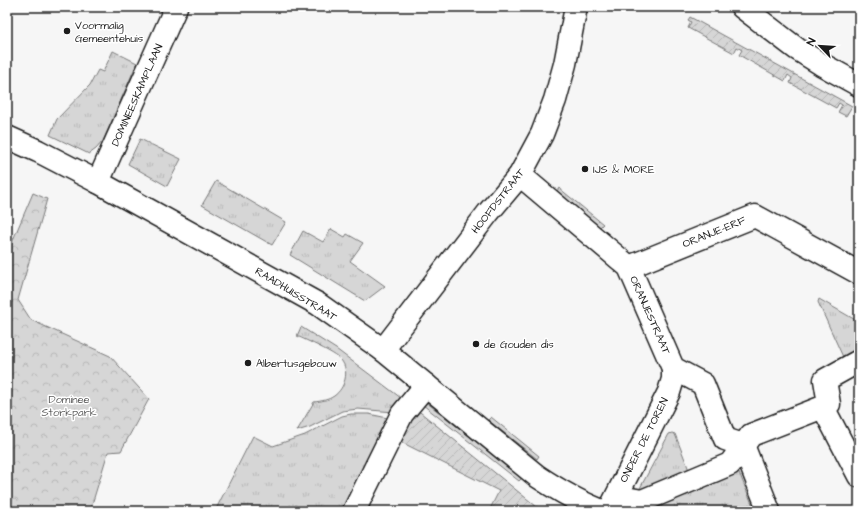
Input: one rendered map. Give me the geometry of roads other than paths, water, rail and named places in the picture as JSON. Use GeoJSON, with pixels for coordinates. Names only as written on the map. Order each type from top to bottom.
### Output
{"type":"FeatureCollection","features":[{"type":"Feature","properties":{"kind":"street","name":"DOMINEESKAMPLAAN"},"geometry":{"type":"LineString","coordinates":[[98,182],[176,7]]}},
{"type":"Feature","properties":{"kind":"street","name":"HOOFDSTRAAT"},"geometry":{"type":"LineString","coordinates":[[383,350],[488,213],[520,175],[542,134],[555,100],[566,64],[576,7]]}},
{"type":"Feature","properties":{"kind":"street"},"geometry":{"type":"LineString","coordinates":[[742,7],[797,49],[859,85]]}},
{"type":"Feature","properties":{"kind":"street","name":"RAADHUISSTRAAT"},"geometry":{"type":"LineString","coordinates":[[7,137],[98,182],[318,304],[383,350],[537,476],[582,504],[602,511]]}},
{"type":"Feature","properties":{"kind":"street","name":"ORANJESTRAAT"},"geometry":{"type":"LineString","coordinates":[[520,175],[629,267],[673,368],[703,384],[725,439],[747,440]]}},
{"type":"Feature","properties":{"kind":"street","name":"ORANJE-ERF"},"geometry":{"type":"LineString","coordinates":[[629,267],[755,216],[859,273]]}},
{"type":"Feature","properties":{"kind":"street"},"geometry":{"type":"LineString","coordinates":[[631,499],[642,501],[730,464],[747,440],[829,404],[825,380],[859,361]]}},
{"type":"Feature","properties":{"kind":"street","name":"ONDER DE TOREN"},"geometry":{"type":"LineString","coordinates":[[609,511],[616,494],[669,392],[673,379],[673,368]]}},
{"type":"Feature","properties":{"kind":"street"},"geometry":{"type":"LineString","coordinates":[[354,511],[402,414],[426,385]]}},
{"type":"Feature","properties":{"kind":"street"},"geometry":{"type":"LineString","coordinates":[[824,407],[859,476]]}},
{"type":"Feature","properties":{"kind":"street"},"geometry":{"type":"LineString","coordinates":[[747,440],[770,511]]}},
{"type":"Feature","properties":{"kind":"place","name":"Voormalig Gemeentehuis"},"geometry":{"type":"Point","coordinates":[67,31]}},
{"type":"Feature","properties":{"kind":"place","name":"IJS & MORE"},"geometry":{"type":"Point","coordinates":[585,169]}},
{"type":"Feature","properties":{"kind":"place","name":"de Gouden dis"},"geometry":{"type":"Point","coordinates":[476,344]}},
{"type":"Feature","properties":{"kind":"place","name":"Albertusgebouw"},"geometry":{"type":"Point","coordinates":[248,363]}},
{"type":"Feature","properties":{"kind":"park label","name":"Dominee Storkpark"},"geometry":{"type":"Point","coordinates":[69,405]}}]}
